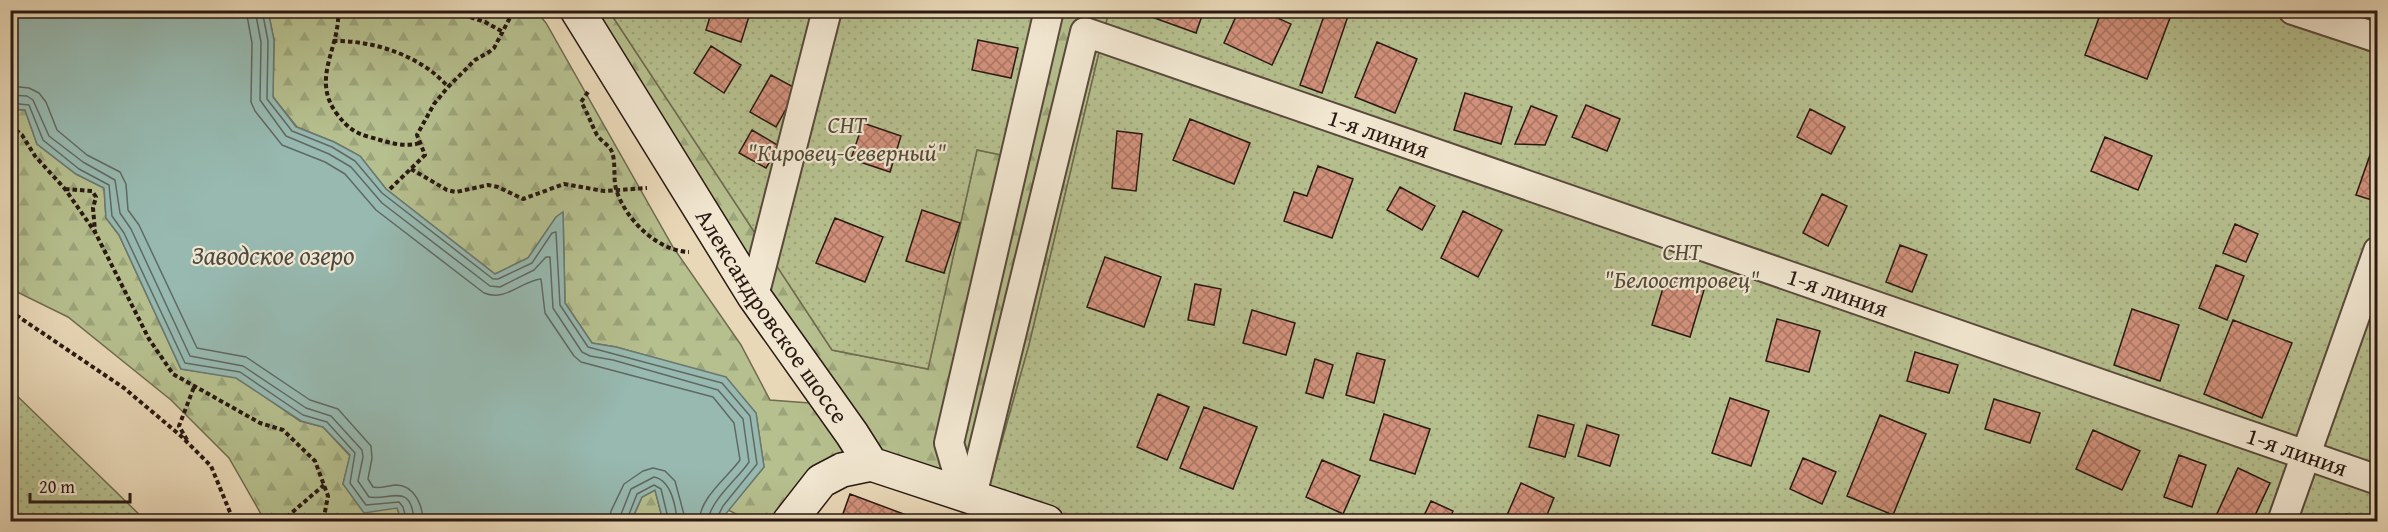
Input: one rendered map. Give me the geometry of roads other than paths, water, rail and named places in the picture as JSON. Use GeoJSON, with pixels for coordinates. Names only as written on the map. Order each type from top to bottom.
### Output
{"type":"FeatureCollection","features":[{"type":"Feature","properties":{"kind":"street","name":"Александровское шоссе"},"geometry":{"type":"LineString","coordinates":[[577,10],[754,296],[871,464]]}},
{"type":"Feature","properties":{"kind":"street"},"geometry":{"type":"LineString","coordinates":[[754,296],[827,10]]}},
{"type":"Feature","properties":{"kind":"street"},"geometry":{"type":"LineString","coordinates":[[968,495],[949,443],[1049,10]]}},
{"type":"Feature","properties":{"kind":"street"},"geometry":{"type":"LineString","coordinates":[[2293,10],[2378,38]]}},
{"type":"Feature","properties":{"kind":"street","name":"1-я линия"},"geometry":{"type":"LineString","coordinates":[[968,495],[1085,32],[2378,480]]}},
{"type":"Feature","properties":{"kind":"street"},"geometry":{"type":"LineString","coordinates":[[2282,522],[2378,251]]}},
{"type":"Feature","properties":{"kind":"street"},"geometry":{"type":"LineString","coordinates":[[789,522],[821,481],[842,470],[871,464],[1047,522]]}},
{"type":"Feature","properties":{"kind":"water","name":"Заводское озеро"},"geometry":{"type":"Polygon","coordinates":[[[10,11],[268,11],[274,40],[273,97],[296,127],[334,142],[360,156],[386,189],[495,274],[528,258],[556,217],[563,212],[565,303],[592,343],[616,347],[726,377],[756,413],[764,467],[720,521],[663,521],[655,490],[642,497],[631,521],[402,522],[397,508],[364,513],[343,484],[350,455],[323,427],[301,421],[236,378],[181,369],[119,235],[106,218],[104,188],[76,174],[37,144],[25,110],[11,109],[10,11]]]}},
{"type":"Feature","properties":{"kind":"park label","name":"СНТ \"Кировец-Северный\""},"geometry":{"type":"Point","coordinates":[847,139]}},
{"type":"Feature","properties":{"kind":"park label","name":"СНТ \"Белоостровец\""},"geometry":{"type":"Point","coordinates":[1682,266]}}]}
